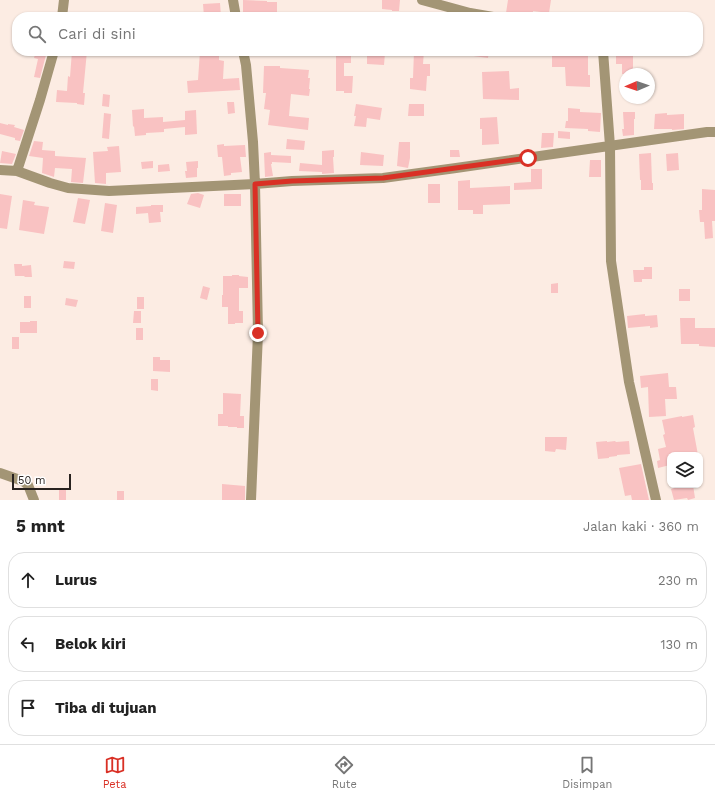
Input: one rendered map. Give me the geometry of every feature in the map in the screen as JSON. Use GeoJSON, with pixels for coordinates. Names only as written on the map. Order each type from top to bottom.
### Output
{"type":"FeatureCollection","features":[{"type":"Feature","properties":{"kind":"street"},"geometry":{"type":"LineString","coordinates":[[63,12],[64,0]]}},
{"type":"Feature","properties":{"kind":"street"},"geometry":{"type":"LineString","coordinates":[[233,0],[235,12]]}},
{"type":"Feature","properties":{"kind":"street"},"geometry":{"type":"LineString","coordinates":[[422,0],[466,12]]}},
{"type":"Feature","properties":{"kind":"street"},"geometry":{"type":"LineString","coordinates":[[16,171],[40,100],[53,56]]}},
{"type":"Feature","properties":{"kind":"street"},"geometry":{"type":"LineString","coordinates":[[244,56],[253,142],[258,333],[251,500]]}},
{"type":"Feature","properties":{"kind":"street"},"geometry":{"type":"LineString","coordinates":[[603,56],[610,146],[611,261],[629,382],[656,500]]}},
{"type":"Feature","properties":{"kind":"street"},"geometry":{"type":"LineString","coordinates":[[0,170],[16,171],[68,188],[109,191],[292,181],[383,178],[715,132]]}},
{"type":"Feature","properties":{"kind":"street"},"geometry":{"type":"LineString","coordinates":[[0,473],[23,481],[28,485],[34,500]]}},
{"type":"Feature","properties":{"kind":"building"},"geometry":{"type":"Polygon","coordinates":[[[243,0],[277,2],[277,12],[243,12],[243,0]]]}},
{"type":"Feature","properties":{"kind":"building"},"geometry":{"type":"Polygon","coordinates":[[[382,0],[400,0],[399,11],[382,9],[382,0]]]}},
{"type":"Feature","properties":{"kind":"building"},"geometry":{"type":"Polygon","coordinates":[[[508,0],[551,0],[549,12],[506,12],[508,0]]]}},
{"type":"Feature","properties":{"kind":"building"},"geometry":{"type":"Polygon","coordinates":[[[220,3],[221,12],[204,12],[203,4],[220,3]]]}},
{"type":"Feature","properties":{"kind":"building"},"geometry":{"type":"Polygon","coordinates":[[[35,56],[46,56],[40,78],[34,77],[38,59],[34,58],[35,56]]]}},
{"type":"Feature","properties":{"kind":"building"},"geometry":{"type":"Polygon","coordinates":[[[72,56],[87,56],[83,93],[85,93],[84,105],[77,103],[56,102],[57,90],[67,91],[68,76],[70,77],[72,56]]]}},
{"type":"Feature","properties":{"kind":"building"},"geometry":{"type":"Polygon","coordinates":[[[200,56],[219,56],[219,60],[224,61],[223,79],[239,78],[240,90],[188,93],[187,81],[198,80],[200,56]]]}},
{"type":"Feature","properties":{"kind":"building"},"geometry":{"type":"Polygon","coordinates":[[[336,56],[351,56],[351,63],[344,63],[344,76],[353,76],[352,93],[336,91],[336,56]]]}},
{"type":"Feature","properties":{"kind":"building"},"geometry":{"type":"Polygon","coordinates":[[[367,56],[385,56],[384,65],[367,64],[367,56]]]}},
{"type":"Feature","properties":{"kind":"building"},"geometry":{"type":"Polygon","coordinates":[[[414,56],[424,56],[423,64],[430,64],[430,76],[427,76],[426,91],[410,89],[410,78],[413,78],[414,56]]]}},
{"type":"Feature","properties":{"kind":"building"},"geometry":{"type":"Polygon","coordinates":[[[473,56],[488,56],[488,58],[473,56]]]}},
{"type":"Feature","properties":{"kind":"building"},"geometry":{"type":"Polygon","coordinates":[[[552,56],[588,56],[588,75],[590,75],[590,87],[566,86],[565,67],[552,67],[552,56]]]}},
{"type":"Feature","properties":{"kind":"building"},"geometry":{"type":"Polygon","coordinates":[[[616,56],[633,56],[633,68],[622,68],[622,64],[616,64],[616,56]]]}},
{"type":"Feature","properties":{"kind":"building"},"geometry":{"type":"Polygon","coordinates":[[[264,66],[280,66],[280,68],[309,70],[309,96],[291,94],[289,116],[309,118],[308,130],[268,125],[270,110],[264,109],[266,93],[263,93],[264,66]]]}},
{"type":"Feature","properties":{"kind":"building"},"geometry":{"type":"Polygon","coordinates":[[[509,71],[510,89],[519,88],[519,100],[483,99],[482,72],[509,71]]]}},
{"type":"Feature","properties":{"kind":"building"},"geometry":{"type":"Polygon","coordinates":[[[103,94],[110,95],[109,107],[102,106],[103,94]]]}},
{"type":"Feature","properties":{"kind":"building"},"geometry":{"type":"Polygon","coordinates":[[[227,102],[234,102],[235,113],[228,114],[227,102]]]}},
{"type":"Feature","properties":{"kind":"building"},"geometry":{"type":"Polygon","coordinates":[[[356,104],[382,108],[380,120],[367,118],[366,127],[354,126],[356,104]]]}},
{"type":"Feature","properties":{"kind":"building"},"geometry":{"type":"Polygon","coordinates":[[[409,104],[424,104],[424,116],[408,116],[409,104]]]}},
{"type":"Feature","properties":{"kind":"building"},"geometry":{"type":"Polygon","coordinates":[[[568,108],[580,109],[580,112],[601,113],[600,132],[588,131],[588,129],[565,128],[566,121],[568,121],[568,108]]]}},
{"type":"Feature","properties":{"kind":"building"},"geometry":{"type":"Polygon","coordinates":[[[144,109],[144,118],[163,117],[163,122],[185,120],[185,111],[196,110],[197,134],[185,135],[185,127],[164,129],[164,132],[146,133],[146,135],[135,136],[132,110],[144,109]]]}},
{"type":"Feature","properties":{"kind":"building"},"geometry":{"type":"Polygon","coordinates":[[[623,112],[635,112],[634,135],[623,136],[623,112]]]}},
{"type":"Feature","properties":{"kind":"building"},"geometry":{"type":"Polygon","coordinates":[[[104,113],[111,114],[109,139],[102,138],[104,113]]]}},
{"type":"Feature","properties":{"kind":"building"},"geometry":{"type":"Polygon","coordinates":[[[667,113],[667,115],[684,114],[684,129],[654,129],[655,114],[667,113]]]}},
{"type":"Feature","properties":{"kind":"building"},"geometry":{"type":"Polygon","coordinates":[[[497,117],[499,144],[482,145],[480,118],[497,117]]]}},
{"type":"Feature","properties":{"kind":"building"},"geometry":{"type":"Polygon","coordinates":[[[0,123],[15,125],[14,127],[24,130],[20,141],[0,134],[0,123]]]}},
{"type":"Feature","properties":{"kind":"building"},"geometry":{"type":"Polygon","coordinates":[[[558,131],[570,132],[570,139],[558,138],[558,131]]]}},
{"type":"Feature","properties":{"kind":"building"},"geometry":{"type":"Polygon","coordinates":[[[542,133],[554,133],[553,147],[541,148],[542,133]]]}},
{"type":"Feature","properties":{"kind":"building"},"geometry":{"type":"Polygon","coordinates":[[[287,139],[305,141],[304,150],[286,149],[287,139]]]}},
{"type":"Feature","properties":{"kind":"building"},"geometry":{"type":"Polygon","coordinates":[[[34,141],[43,142],[42,150],[55,151],[55,156],[86,158],[83,183],[71,182],[72,169],[55,168],[54,177],[42,173],[43,158],[29,156],[34,141]]]}},
{"type":"Feature","properties":{"kind":"building"},"geometry":{"type":"Polygon","coordinates":[[[399,142],[410,142],[410,158],[408,168],[397,166],[399,142]]]}},
{"type":"Feature","properties":{"kind":"building"},"geometry":{"type":"Polygon","coordinates":[[[224,144],[224,146],[245,145],[246,157],[240,157],[242,172],[231,173],[231,175],[224,176],[222,157],[218,157],[217,145],[224,144]]]}},
{"type":"Feature","properties":{"kind":"building"},"geometry":{"type":"Polygon","coordinates":[[[119,146],[121,172],[106,173],[106,184],[95,183],[93,152],[108,151],[107,147],[119,146]]]}},
{"type":"Feature","properties":{"kind":"building"},"geometry":{"type":"Polygon","coordinates":[[[334,150],[334,173],[322,174],[322,172],[299,171],[300,163],[322,165],[322,151],[334,150]]]}},
{"type":"Feature","properties":{"kind":"building"},"geometry":{"type":"Polygon","coordinates":[[[450,150],[459,150],[460,157],[450,157],[450,150]]]}},
{"type":"Feature","properties":{"kind":"building"},"geometry":{"type":"Polygon","coordinates":[[[2,151],[16,154],[12,164],[0,163],[2,151]]]}},
{"type":"Feature","properties":{"kind":"building"},"geometry":{"type":"Polygon","coordinates":[[[271,152],[271,155],[291,156],[291,163],[272,162],[273,176],[265,177],[264,153],[271,152]]]}},
{"type":"Feature","properties":{"kind":"building"},"geometry":{"type":"Polygon","coordinates":[[[361,152],[384,155],[383,166],[360,165],[361,152]]]}},
{"type":"Feature","properties":{"kind":"building"},"geometry":{"type":"Polygon","coordinates":[[[651,153],[653,190],[641,190],[639,154],[651,153]]]}},
{"type":"Feature","properties":{"kind":"building"},"geometry":{"type":"Polygon","coordinates":[[[678,153],[679,170],[667,171],[666,154],[678,153]]]}},
{"type":"Feature","properties":{"kind":"building"},"geometry":{"type":"Polygon","coordinates":[[[590,160],[601,160],[601,177],[589,177],[590,160]]]}},
{"type":"Feature","properties":{"kind":"building"},"geometry":{"type":"Polygon","coordinates":[[[153,161],[153,168],[142,169],[141,162],[153,161]]]}},
{"type":"Feature","properties":{"kind":"building"},"geometry":{"type":"Polygon","coordinates":[[[198,161],[197,177],[186,178],[186,162],[198,161]]]}},
{"type":"Feature","properties":{"kind":"building"},"geometry":{"type":"Polygon","coordinates":[[[169,164],[170,171],[158,172],[158,165],[169,164]]]}},
{"type":"Feature","properties":{"kind":"building"},"geometry":{"type":"Polygon","coordinates":[[[531,169],[542,169],[542,189],[514,190],[514,183],[531,182],[531,169]]]}},
{"type":"Feature","properties":{"kind":"building"},"geometry":{"type":"Polygon","coordinates":[[[470,180],[470,188],[510,186],[510,204],[483,205],[483,214],[473,214],[473,210],[458,210],[458,181],[470,180]]]}},
{"type":"Feature","properties":{"kind":"building"},"geometry":{"type":"Polygon","coordinates":[[[428,184],[440,184],[440,203],[428,203],[428,184]]]}},
{"type":"Feature","properties":{"kind":"building"},"geometry":{"type":"Polygon","coordinates":[[[702,189],[715,190],[715,221],[712,221],[713,238],[705,239],[704,222],[700,222],[699,210],[702,210],[702,189]]]}},
{"type":"Feature","properties":{"kind":"building"},"geometry":{"type":"Polygon","coordinates":[[[198,193],[204,195],[200,208],[187,204],[191,194],[198,193]]]}},
{"type":"Feature","properties":{"kind":"building"},"geometry":{"type":"Polygon","coordinates":[[[0,194],[12,196],[7,229],[0,228],[0,194]]]}},
{"type":"Feature","properties":{"kind":"building"},"geometry":{"type":"Polygon","coordinates":[[[224,194],[241,194],[241,206],[224,206],[224,194]]]}},
{"type":"Feature","properties":{"kind":"building"},"geometry":{"type":"Polygon","coordinates":[[[78,198],[90,200],[85,224],[73,222],[78,198]]]}},
{"type":"Feature","properties":{"kind":"building"},"geometry":{"type":"Polygon","coordinates":[[[23,200],[35,202],[34,205],[49,207],[44,234],[19,230],[23,200]]]}},
{"type":"Feature","properties":{"kind":"building"},"geometry":{"type":"Polygon","coordinates":[[[105,203],[117,205],[113,233],[101,231],[105,203]]]}},
{"type":"Feature","properties":{"kind":"building"},"geometry":{"type":"Polygon","coordinates":[[[163,205],[163,212],[160,212],[161,222],[149,223],[148,213],[136,214],[136,207],[163,205]]]}},
{"type":"Feature","properties":{"kind":"building"},"geometry":{"type":"Polygon","coordinates":[[[64,261],[75,262],[74,269],[63,268],[64,261]]]}},
{"type":"Feature","properties":{"kind":"building"},"geometry":{"type":"Polygon","coordinates":[[[14,264],[22,264],[22,266],[31,265],[32,277],[15,276],[14,264]]]}},
{"type":"Feature","properties":{"kind":"building"},"geometry":{"type":"Polygon","coordinates":[[[644,267],[652,267],[652,279],[642,279],[642,282],[634,282],[633,270],[644,270],[644,267]]]}},
{"type":"Feature","properties":{"kind":"building"},"geometry":{"type":"Polygon","coordinates":[[[232,275],[248,277],[248,288],[239,288],[239,311],[243,311],[243,323],[228,324],[228,307],[222,307],[223,276],[232,275]]]}},
{"type":"Feature","properties":{"kind":"building"},"geometry":{"type":"Polygon","coordinates":[[[558,283],[558,293],[551,293],[551,284],[558,283]]]}},
{"type":"Feature","properties":{"kind":"building"},"geometry":{"type":"Polygon","coordinates":[[[203,286],[210,288],[207,300],[200,298],[203,286]]]}},
{"type":"Feature","properties":{"kind":"building"},"geometry":{"type":"Polygon","coordinates":[[[679,289],[690,289],[690,301],[679,301],[679,289]]]}},
{"type":"Feature","properties":{"kind":"building"},"geometry":{"type":"Polygon","coordinates":[[[24,296],[31,296],[31,308],[24,308],[24,296]]]}},
{"type":"Feature","properties":{"kind":"building"},"geometry":{"type":"Polygon","coordinates":[[[137,297],[144,297],[144,309],[137,309],[137,297]]]}},
{"type":"Feature","properties":{"kind":"building"},"geometry":{"type":"Polygon","coordinates":[[[66,298],[78,300],[76,307],[65,305],[66,298]]]}},
{"type":"Feature","properties":{"kind":"building"},"geometry":{"type":"Polygon","coordinates":[[[134,311],[141,311],[141,323],[133,323],[134,311]]]}},
{"type":"Feature","properties":{"kind":"building"},"geometry":{"type":"Polygon","coordinates":[[[645,314],[645,316],[657,315],[658,327],[650,328],[650,326],[628,328],[627,316],[645,314]]]}},
{"type":"Feature","properties":{"kind":"building"},"geometry":{"type":"Polygon","coordinates":[[[680,318],[695,318],[695,328],[715,328],[715,347],[699,346],[699,344],[681,344],[680,318]]]}},
{"type":"Feature","properties":{"kind":"building"},"geometry":{"type":"Polygon","coordinates":[[[37,321],[37,333],[20,333],[20,322],[37,321]]]}},
{"type":"Feature","properties":{"kind":"building"},"geometry":{"type":"Polygon","coordinates":[[[136,328],[143,328],[143,340],[136,340],[136,328]]]}},
{"type":"Feature","properties":{"kind":"building"},"geometry":{"type":"Polygon","coordinates":[[[12,337],[19,337],[19,349],[12,349],[12,337]]]}},
{"type":"Feature","properties":{"kind":"building"},"geometry":{"type":"Polygon","coordinates":[[[153,357],[160,357],[160,360],[170,360],[170,372],[153,371],[153,357]]]}},
{"type":"Feature","properties":{"kind":"building"},"geometry":{"type":"Polygon","coordinates":[[[668,373],[669,387],[676,387],[677,399],[665,399],[666,416],[649,417],[648,387],[641,388],[640,376],[668,373]]]}},
{"type":"Feature","properties":{"kind":"building"},"geometry":{"type":"Polygon","coordinates":[[[151,379],[158,379],[158,391],[151,390],[151,379]]]}},
{"type":"Feature","properties":{"kind":"building"},"geometry":{"type":"Polygon","coordinates":[[[223,393],[241,394],[240,416],[244,416],[244,428],[218,426],[218,414],[223,414],[223,393]]]}},
{"type":"Feature","properties":{"kind":"building"},"geometry":{"type":"Polygon","coordinates":[[[693,415],[695,427],[693,428],[697,452],[667,452],[667,466],[658,468],[657,461],[660,460],[658,449],[666,447],[663,435],[665,434],[662,420],[693,415]]]}},
{"type":"Feature","properties":{"kind":"building"},"geometry":{"type":"Polygon","coordinates":[[[545,437],[567,437],[566,450],[556,449],[555,452],[545,451],[545,437]]]}},
{"type":"Feature","properties":{"kind":"building"},"geometry":{"type":"Polygon","coordinates":[[[629,441],[630,454],[598,459],[596,442],[629,441]]]}},
{"type":"Feature","properties":{"kind":"building"},"geometry":{"type":"Polygon","coordinates":[[[641,464],[649,500],[632,500],[631,495],[625,496],[619,468],[641,464]]]}},
{"type":"Feature","properties":{"kind":"building"},"geometry":{"type":"Polygon","coordinates":[[[222,484],[245,486],[245,500],[222,500],[222,484]]]}},
{"type":"Feature","properties":{"kind":"building"},"geometry":{"type":"Polygon","coordinates":[[[59,488],[66,488],[66,500],[59,500],[59,488]]]}},
{"type":"Feature","properties":{"kind":"building"},"geometry":{"type":"Polygon","coordinates":[[[693,488],[695,498],[688,500],[687,498],[674,500],[671,489],[693,488]]]}},
{"type":"Feature","properties":{"kind":"building"},"geometry":{"type":"Polygon","coordinates":[[[117,491],[124,491],[124,500],[117,500],[117,491]]]}},
{"type":"Feature","properties":{"kind":"route"},"geometry":{"type":"LineString","coordinates":[[258,333],[255,184],[292,181],[383,178],[528,158]]}}]}
